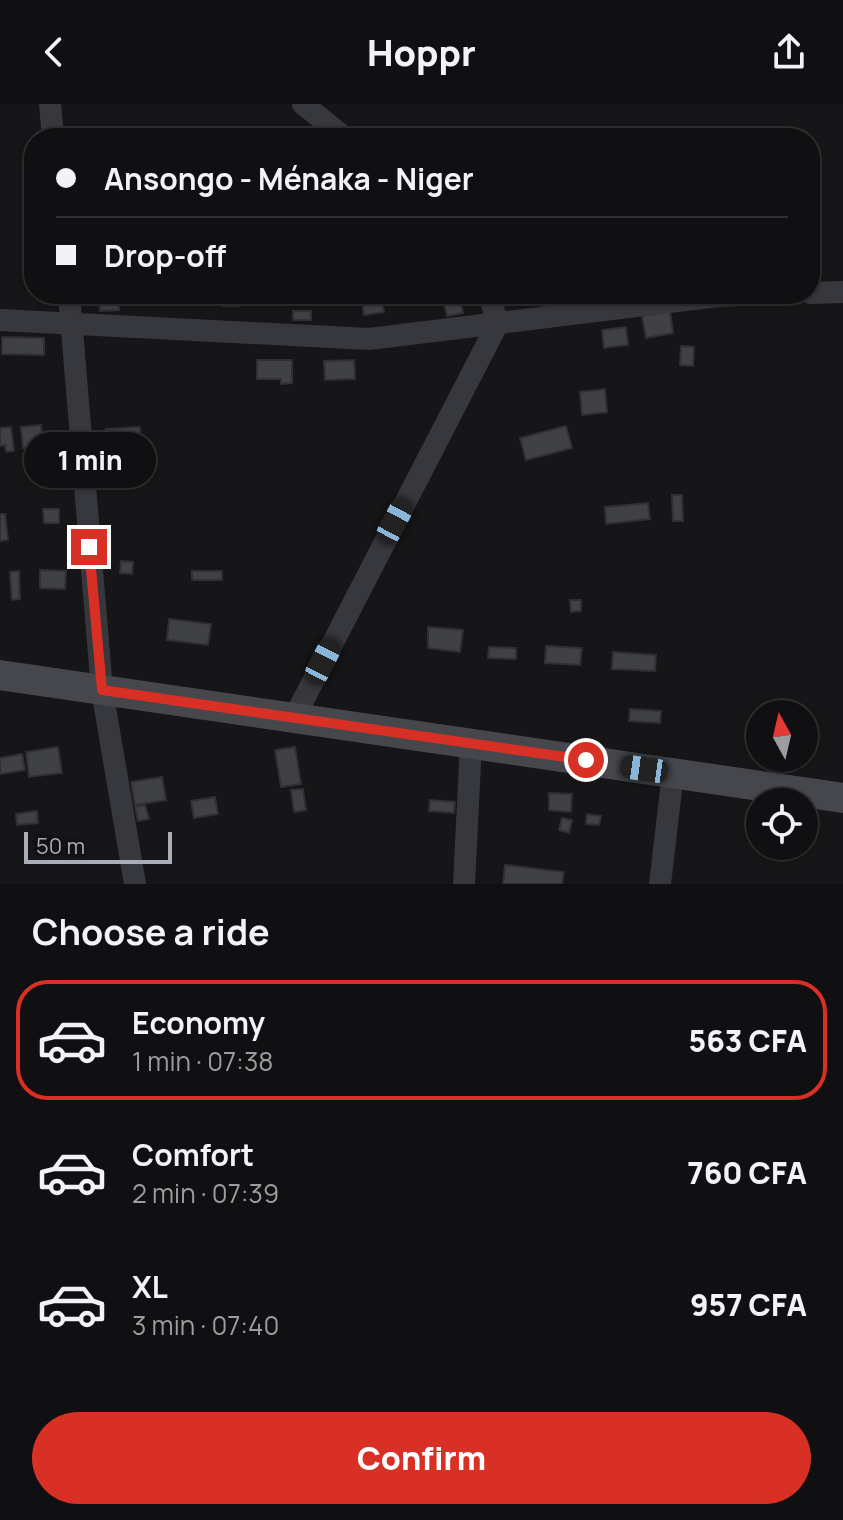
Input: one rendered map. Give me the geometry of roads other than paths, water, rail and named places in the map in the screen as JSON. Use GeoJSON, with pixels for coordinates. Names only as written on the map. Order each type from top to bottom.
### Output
{"type":"FeatureCollection","features":[{"type":"Feature","properties":{"kind":"main road"},"geometry":{"type":"LineString","coordinates":[[0,675],[843,798]]}},
{"type":"Feature","properties":{"kind":"street"},"geometry":{"type":"LineString","coordinates":[[50,104],[52,128]]}},
{"type":"Feature","properties":{"kind":"street"},"geometry":{"type":"LineString","coordinates":[[303,104],[333,128]]}},
{"type":"Feature","properties":{"kind":"street"},"geometry":{"type":"LineString","coordinates":[[820,293],[843,292]]}},
{"type":"Feature","properties":{"kind":"street"},"geometry":{"type":"LineString","coordinates":[[70,304],[102,690],[135,884]]}},
{"type":"Feature","properties":{"kind":"street"},"geometry":{"type":"LineString","coordinates":[[294,718],[497,325],[492,304]]}},
{"type":"Feature","properties":{"kind":"street"},"geometry":{"type":"LineString","coordinates":[[0,320],[369,339],[657,304]]}},
{"type":"Feature","properties":{"kind":"street"},"geometry":{"type":"LineString","coordinates":[[464,884],[471,743]]}},
{"type":"Feature","properties":{"kind":"street"},"geometry":{"type":"LineString","coordinates":[[660,884],[673,773]]}}]}
